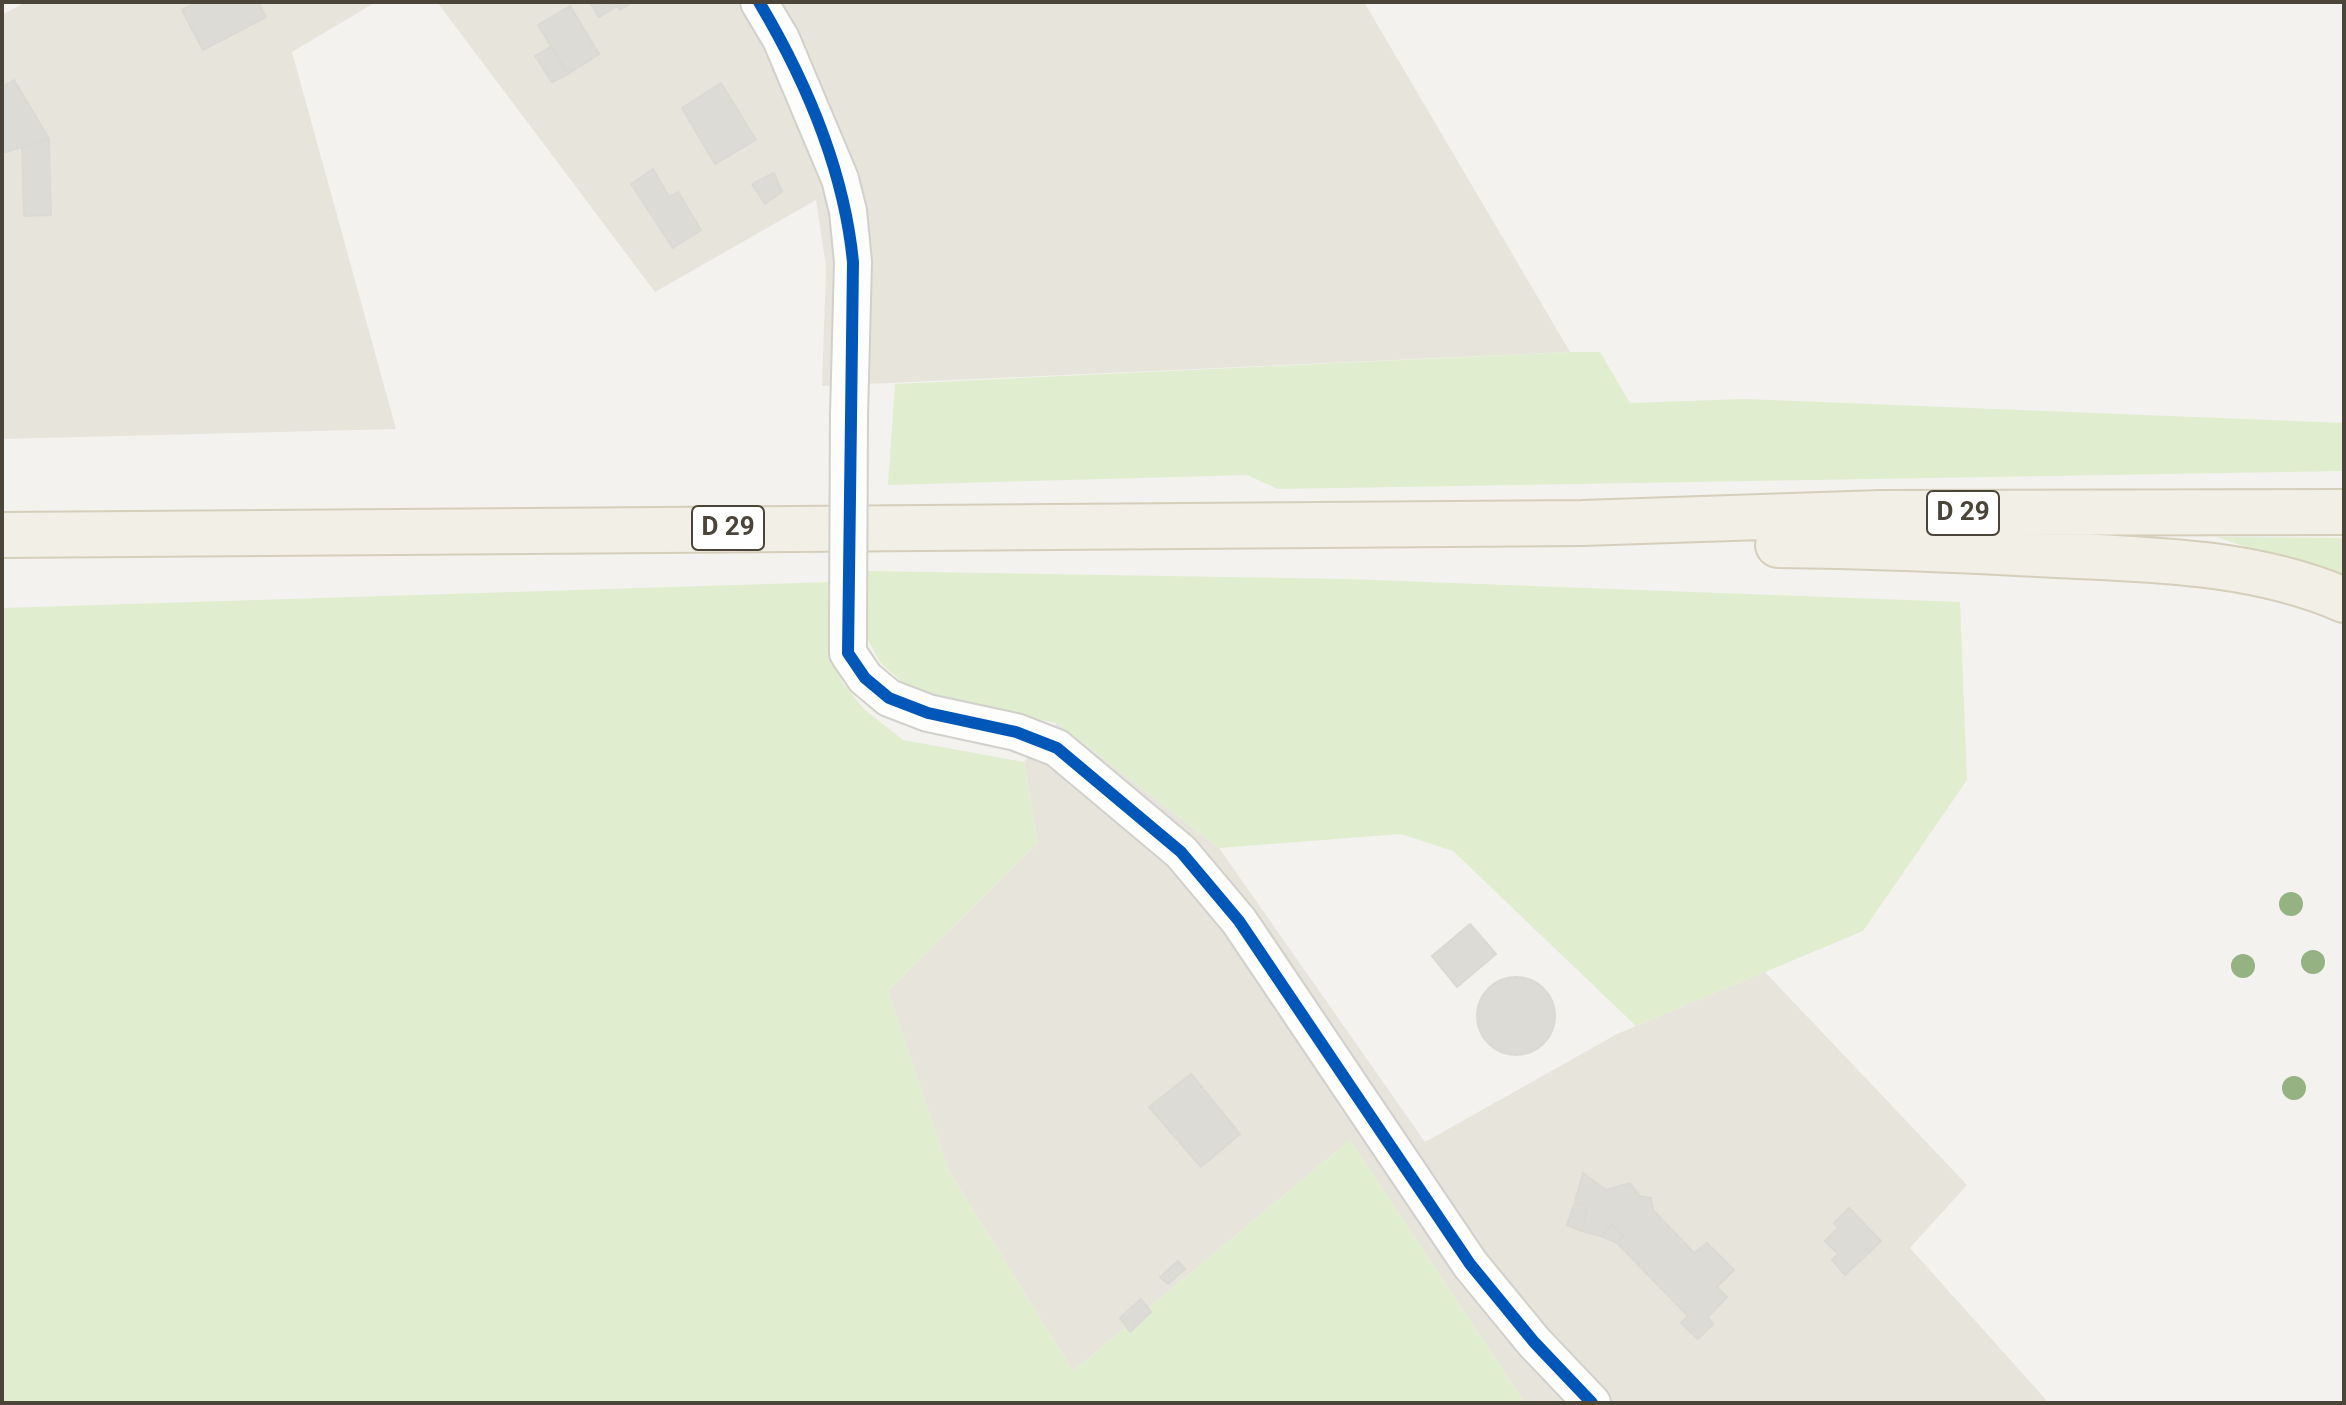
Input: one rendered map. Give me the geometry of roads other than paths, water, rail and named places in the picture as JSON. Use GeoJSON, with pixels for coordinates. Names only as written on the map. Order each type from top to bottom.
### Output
{"type":"FeatureCollection","features":[{"type":"Feature","properties":{"kind":"main road","name":"D 29"},"geometry":{"type":"LineString","coordinates":[[2,535],[1582,523],[1881,513],[2344,512]]}},
{"type":"Feature","properties":{"kind":"main road"},"geometry":{"type":"LineString","coordinates":[[1582,523],[1681,545],[1879,546],[2156,560],[2254,571],[2344,600]]}},
{"type":"Feature","properties":{"kind":"street"},"geometry":{"type":"LineString","coordinates":[[759,2],[787,53],[840,179],[848,211],[853,262],[848,653],[865,678],[889,698],[928,713],[1016,732],[1057,748],[1181,852],[1239,921],[1470,1264],[1534,1342],[1592,1403]]}}]}
